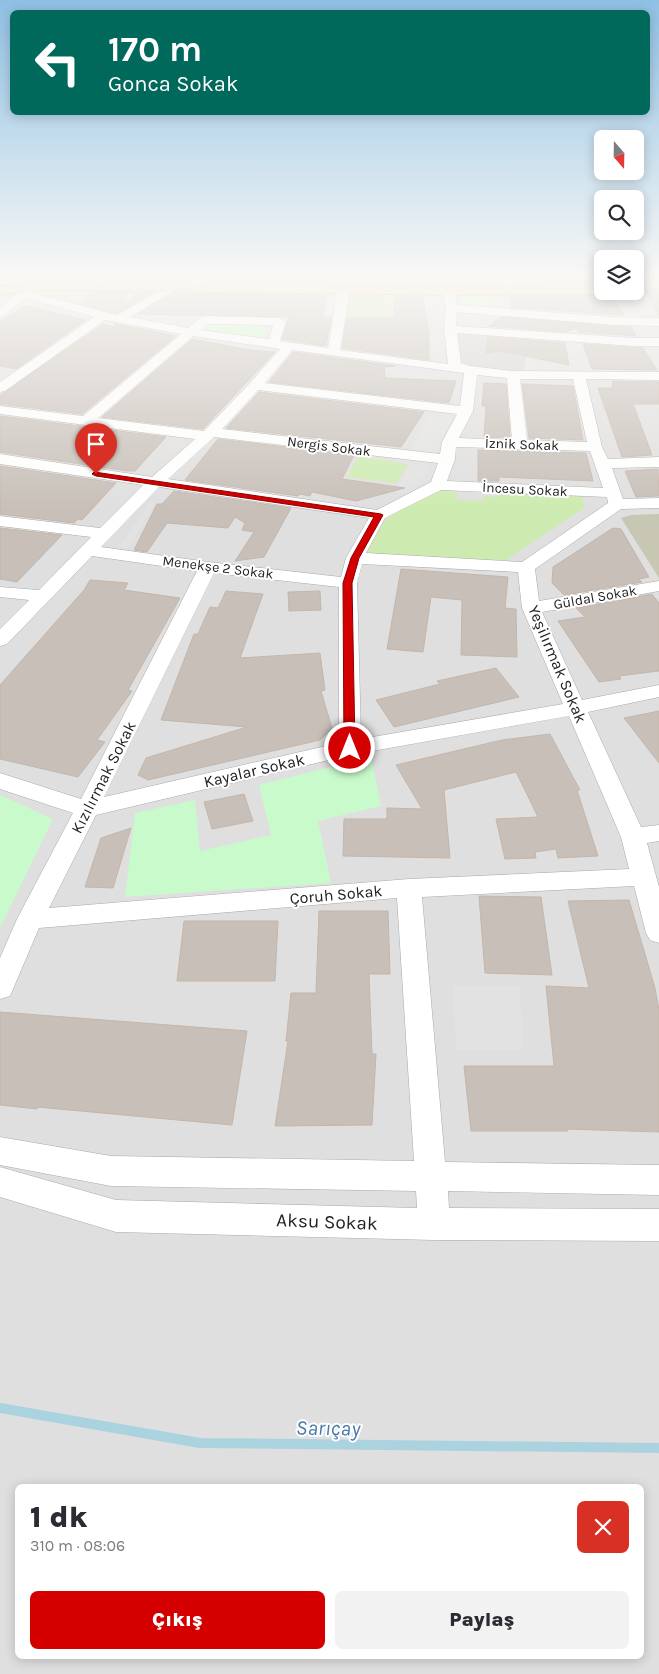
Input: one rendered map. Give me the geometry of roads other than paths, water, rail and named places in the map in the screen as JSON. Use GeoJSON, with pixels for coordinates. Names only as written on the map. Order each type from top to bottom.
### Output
{"type":"FeatureCollection","features":[{"type":"Feature","properties":{"kind":"street"},"geometry":{"type":"LineString","coordinates":[[0,388],[48,354]]}},
{"type":"Feature","properties":{"kind":"street"},"geometry":{"type":"LineString","coordinates":[[87,420],[164,354]]}},
{"type":"Feature","properties":{"kind":"street"},"geometry":{"type":"LineString","coordinates":[[0,640],[154,483],[209,434],[255,386],[275,354]]}},
{"type":"Feature","properties":{"kind":"street"},"geometry":{"type":"LineString","coordinates":[[342,354],[513,375],[659,376]]}},
{"type":"Feature","properties":{"kind":"street"},"geometry":{"type":"LineString","coordinates":[[453,354],[455,365],[471,371]]}},
{"type":"Feature","properties":{"kind":"street"},"geometry":{"type":"LineString","coordinates":[[350,748],[348,583],[355,558],[379,515],[438,485],[447,459],[449,442],[466,411],[471,371]]}},
{"type":"Feature","properties":{"kind":"street"},"geometry":{"type":"LineString","coordinates":[[513,375],[520,444]]}},
{"type":"Feature","properties":{"kind":"street"},"geometry":{"type":"LineString","coordinates":[[355,558],[526,567],[615,499],[599,455],[579,376]]}},
{"type":"Feature","properties":{"kind":"street"},"geometry":{"type":"LineString","coordinates":[[255,386],[466,411]]}},
{"type":"Feature","properties":{"kind":"street","name":"Nergis Sokak"},"geometry":{"type":"LineString","coordinates":[[0,410],[447,459]]}},
{"type":"Feature","properties":{"kind":"street","name":"İznik Sokak"},"geometry":{"type":"LineString","coordinates":[[449,442],[520,444],[659,462]]}},
{"type":"Feature","properties":{"kind":"street"},"geometry":{"type":"LineString","coordinates":[[0,459],[379,515]]}},
{"type":"Feature","properties":{"kind":"street","name":"İncesu Sokak"},"geometry":{"type":"LineString","coordinates":[[438,485],[659,503]]}},
{"type":"Feature","properties":{"kind":"street"},"geometry":{"type":"LineString","coordinates":[[0,521],[104,534]]}},
{"type":"Feature","properties":{"kind":"street","name":"Menekşe 2 Sokak"},"geometry":{"type":"LineString","coordinates":[[88,550],[208,567],[348,583]]}},
{"type":"Feature","properties":{"kind":"street","name":"Kızılırmak Sokak"},"geometry":{"type":"LineString","coordinates":[[0,988],[30,919],[208,567]]}},
{"type":"Feature","properties":{"kind":"street","name":"Yeşilırmak Sokak"},"geometry":{"type":"LineString","coordinates":[[526,567],[531,608],[633,837],[642,878],[659,933]]}},
{"type":"Feature","properties":{"kind":"street","name":"Güldal Sokak"},"geometry":{"type":"LineString","coordinates":[[531,608],[659,586]]}},
{"type":"Feature","properties":{"kind":"street"},"geometry":{"type":"LineString","coordinates":[[0,592],[42,596]]}},
{"type":"Feature","properties":{"kind":"street","name":"Kayalar Sokak"},"geometry":{"type":"LineString","coordinates":[[87,809],[350,748],[577,708],[659,691]]}},
{"type":"Feature","properties":{"kind":"street"},"geometry":{"type":"LineString","coordinates":[[0,781],[87,809]]}},
{"type":"Feature","properties":{"kind":"street"},"geometry":{"type":"LineString","coordinates":[[633,837],[659,833]]}},
{"type":"Feature","properties":{"kind":"street","name":"Çoruh Sokak"},"geometry":{"type":"LineString","coordinates":[[30,919],[409,888],[642,878]]}},
{"type":"Feature","properties":{"kind":"street"},"geometry":{"type":"LineString","coordinates":[[409,888],[434,1224]]}},
{"type":"Feature","properties":{"kind":"street"},"geometry":{"type":"LineString","coordinates":[[0,1152],[111,1171],[659,1180]]}},
{"type":"Feature","properties":{"kind":"street","name":"Aksu Sokak"},"geometry":{"type":"LineString","coordinates":[[0,1182],[116,1216],[434,1224],[659,1225]]}},
{"type":"Feature","properties":{"kind":"waterway","name":"Sarıçay"},"geometry":{"type":"LineString","coordinates":[[0,1408],[200,1443],[659,1448]]}}]}
